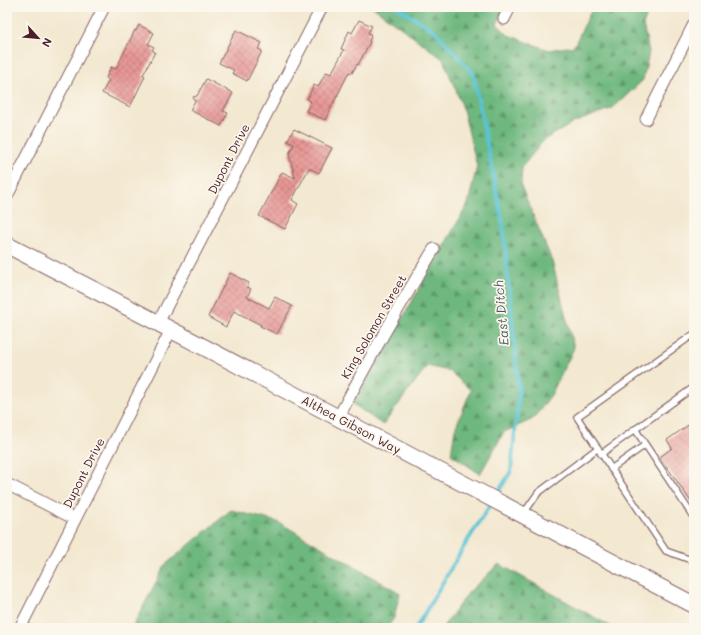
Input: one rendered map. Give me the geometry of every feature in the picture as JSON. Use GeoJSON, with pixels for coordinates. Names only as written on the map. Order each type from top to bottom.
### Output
{"type":"FeatureCollection","features":[{"type":"Feature","properties":{"kind":"street"},"geometry":{"type":"LineString","coordinates":[[7,196],[104,7]]}},
{"type":"Feature","properties":{"kind":"street","name":"Dupont Drive"},"geometry":{"type":"LineString","coordinates":[[20,628],[76,519],[165,327],[322,7]]}},
{"type":"Feature","properties":{"kind":"street"},"geometry":{"type":"LineString","coordinates":[[504,19],[510,7]]}},
{"type":"Feature","properties":{"kind":"street"},"geometry":{"type":"LineString","coordinates":[[646,119],[694,24]]}},
{"type":"Feature","properties":{"kind":"street","name":"Althea Gibson Way"},"geometry":{"type":"LineString","coordinates":[[7,245],[694,605]]}},
{"type":"Feature","properties":{"kind":"street","name":"King Solomon Street"},"geometry":{"type":"LineString","coordinates":[[338,418],[403,300],[434,249]]}},
{"type":"Feature","properties":{"kind":"street"},"geometry":{"type":"LineString","coordinates":[[7,484],[76,519]]}},
{"type":"Feature","properties":{"kind":"lane"},"geometry":{"type":"LineString","coordinates":[[694,334],[577,418],[666,551],[694,561]]}},
{"type":"Feature","properties":{"kind":"lane"},"geometry":{"type":"LineString","coordinates":[[523,515],[538,493],[599,451],[635,430],[694,387]]}},
{"type":"Feature","properties":{"kind":"lane"},"geometry":{"type":"LineString","coordinates":[[635,430],[694,518]]}},
{"type":"Feature","properties":{"kind":"lane"},"geometry":{"type":"LineString","coordinates":[[611,469],[646,445]]}},
{"type":"Feature","properties":{"kind":"green space"},"geometry":{"type":"Polygon","coordinates":[[[373,7],[505,7],[497,24],[508,35],[549,50],[574,46],[593,7],[650,7],[643,25],[649,52],[643,80],[613,108],[573,123],[544,140],[522,167],[521,186],[552,261],[574,348],[551,395],[533,419],[504,432],[480,474],[451,454],[455,429],[471,390],[449,371],[427,366],[383,425],[353,404],[468,204],[477,166],[462,105],[443,59],[373,7]]]}},
{"type":"Feature","properties":{"kind":"green space"},"geometry":{"type":"Polygon","coordinates":[[[231,510],[278,522],[400,593],[394,618],[387,628],[132,628],[165,565],[231,510]]]}},
{"type":"Feature","properties":{"kind":"green space"},"geometry":{"type":"Polygon","coordinates":[[[499,564],[615,628],[442,628],[469,592],[499,564]]]}},
{"type":"Feature","properties":{"kind":"building"},"geometry":{"type":"Polygon","coordinates":[[[359,20],[372,26],[368,33],[371,34],[370,42],[358,65],[357,64],[352,73],[349,72],[325,120],[306,111],[311,101],[307,99],[314,85],[318,87],[326,72],[331,74],[344,50],[341,49],[349,31],[352,33],[359,20]]]}},
{"type":"Feature","properties":{"kind":"building"},"geometry":{"type":"Polygon","coordinates":[[[139,25],[154,33],[148,44],[154,47],[152,50],[155,52],[143,75],[145,76],[130,107],[102,93],[109,80],[106,78],[111,67],[116,69],[135,30],[136,31],[139,25]]]}},
{"type":"Feature","properties":{"kind":"building"},"geometry":{"type":"Polygon","coordinates":[[[236,30],[262,43],[258,49],[262,51],[247,81],[232,73],[234,70],[219,63],[236,30]]]}},
{"type":"Feature","properties":{"kind":"building"},"geometry":{"type":"Polygon","coordinates":[[[206,79],[233,93],[223,111],[228,113],[221,126],[190,110],[195,101],[193,97],[197,96],[206,79]]]}},
{"type":"Feature","properties":{"kind":"building"},"geometry":{"type":"Polygon","coordinates":[[[294,129],[332,148],[319,173],[309,168],[292,200],[298,204],[285,229],[259,216],[282,172],[295,178],[289,154],[294,144],[287,141],[294,129]]]}},
{"type":"Feature","properties":{"kind":"building"},"geometry":{"type":"Polygon","coordinates":[[[230,273],[249,283],[247,287],[251,289],[247,297],[269,308],[275,297],[292,306],[277,334],[234,311],[226,327],[208,317],[230,273]]]}},
{"type":"Feature","properties":{"kind":"building"},"geometry":{"type":"Polygon","coordinates":[[[694,421],[694,506],[660,457],[672,448],[667,440],[694,421]]]}},
{"type":"Feature","properties":{"kind":"waterway","name":"East Ditch"},"geometry":{"type":"LineString","coordinates":[[397,7],[435,31],[473,73],[503,225],[519,391],[511,471],[496,496]]}},
{"type":"Feature","properties":{"kind":"waterway","name":"East Ditch"},"geometry":{"type":"LineString","coordinates":[[416,628],[492,502]]}}]}
